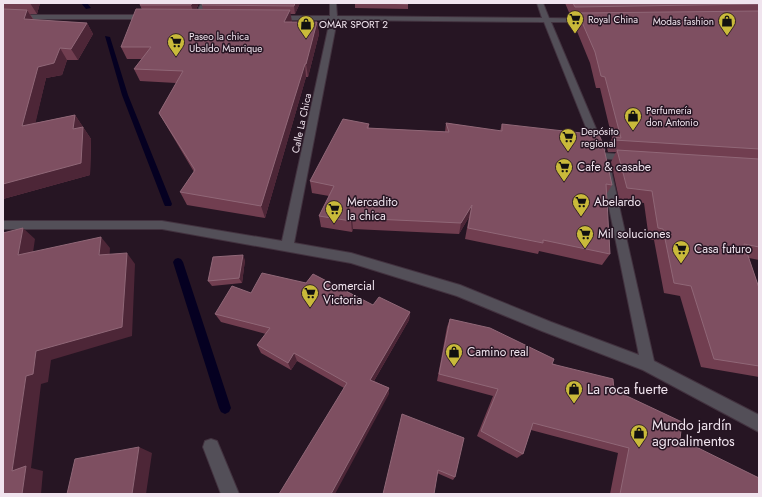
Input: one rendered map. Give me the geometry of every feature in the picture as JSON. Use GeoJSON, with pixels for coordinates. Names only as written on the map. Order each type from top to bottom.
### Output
{"type":"FeatureCollection","features":[{"type":"Feature","properties":{"kind":"street"},"geometry":{"type":"LineString","coordinates":[[197,17],[204,3]]}},
{"type":"Feature","properties":{"kind":"street","name":"Calle La Chica"},"geometry":{"type":"LineString","coordinates":[[287,247],[334,18],[333,3]]}},
{"type":"Feature","properties":{"kind":"street"},"geometry":{"type":"LineString","coordinates":[[540,3],[603,156],[648,365]]}},
{"type":"Feature","properties":{"kind":"street"},"geometry":{"type":"LineString","coordinates":[[3,17],[159,17]]}},
{"type":"Feature","properties":{"kind":"street"},"geometry":{"type":"LineString","coordinates":[[266,18],[547,21],[602,20]]}},
{"type":"Feature","properties":{"kind":"street"},"geometry":{"type":"LineString","coordinates":[[603,156],[642,159]]}},
{"type":"Feature","properties":{"kind":"street"},"geometry":{"type":"LineString","coordinates":[[3,225],[162,225],[351,258],[460,290],[547,327],[648,365],[759,424]]}},
{"type":"Feature","properties":{"kind":"street"},"geometry":{"type":"LineString","coordinates":[[211,447],[230,494]]}},
{"type":"Feature","properties":{"kind":"building"},"geometry":{"type":"Polygon","coordinates":[[[141,3],[192,3],[191,5],[140,5],[141,3]]]}},
{"type":"Feature","properties":{"kind":"building"},"geometry":{"type":"Polygon","coordinates":[[[203,3],[295,3],[294,6],[202,5],[203,3]]]}},
{"type":"Feature","properties":{"kind":"building"},"geometry":{"type":"Polygon","coordinates":[[[383,3],[408,3],[408,4],[383,3]]]}},
{"type":"Feature","properties":{"kind":"building"},"geometry":{"type":"Polygon","coordinates":[[[573,3],[759,3],[759,4],[575,7],[573,3]]]}},
{"type":"Feature","properties":{"kind":"building"},"geometry":{"type":"Polygon","coordinates":[[[3,9],[27,10],[24,19],[87,23],[71,49],[60,48],[54,63],[38,67],[22,126],[75,115],[73,129],[83,127],[81,163],[3,184],[3,9]]]}},
{"type":"Feature","properties":{"kind":"building"},"geometry":{"type":"Polygon","coordinates":[[[136,9],[290,10],[284,22],[317,22],[306,64],[261,206],[180,192],[195,170],[159,113],[183,71],[134,69],[151,47],[121,47],[136,9]]]}},
{"type":"Feature","properties":{"kind":"building"},"geometry":{"type":"Polygon","coordinates":[[[759,11],[759,149],[614,140],[613,137],[621,138],[605,77],[601,76],[595,52],[578,13],[759,11]]]}},
{"type":"Feature","properties":{"kind":"building"},"geometry":{"type":"Polygon","coordinates":[[[343,119],[369,124],[367,128],[449,132],[446,123],[502,131],[502,124],[599,135],[603,144],[612,185],[606,184],[610,254],[543,240],[543,243],[468,228],[472,205],[461,223],[352,218],[351,221],[319,216],[334,186],[310,181],[343,119]]]}},
{"type":"Feature","properties":{"kind":"building"},"geometry":{"type":"Polygon","coordinates":[[[617,150],[759,159],[759,247],[744,244],[759,288],[759,366],[714,359],[691,286],[674,283],[663,229],[658,228],[652,191],[627,188],[617,150]]]}},
{"type":"Feature","properties":{"kind":"building"},"geometry":{"type":"Polygon","coordinates":[[[23,228],[18,255],[101,237],[99,255],[127,253],[122,327],[36,351],[33,374],[26,376],[12,471],[26,466],[22,494],[3,494],[3,233],[23,228]]]}},
{"type":"Feature","properties":{"kind":"building"},"geometry":{"type":"Polygon","coordinates":[[[243,255],[239,278],[208,281],[213,257],[243,255]]]}},
{"type":"Feature","properties":{"kind":"building"},"geometry":{"type":"Polygon","coordinates":[[[262,273],[306,283],[313,274],[373,305],[379,297],[410,312],[370,380],[389,388],[331,494],[279,494],[347,383],[294,353],[288,363],[257,345],[270,328],[215,314],[232,286],[251,293],[262,273]]]}},
{"type":"Feature","properties":{"kind":"building"},"geometry":{"type":"Polygon","coordinates":[[[450,319],[490,328],[554,359],[552,364],[613,379],[614,390],[682,422],[680,439],[759,478],[759,494],[620,494],[629,448],[533,423],[523,454],[481,431],[498,389],[439,374],[450,319]]]}},
{"type":"Feature","properties":{"kind":"building"},"geometry":{"type":"Polygon","coordinates":[[[402,414],[464,438],[455,477],[438,470],[434,494],[383,494],[402,414]]]}},
{"type":"Feature","properties":{"kind":"building"},"geometry":{"type":"Polygon","coordinates":[[[139,447],[132,494],[67,494],[75,459],[139,447]]]}},
{"type":"Feature","properties":{"kind":"waterway"},"geometry":{"type":"LineString","coordinates":[[84,3],[88,8]]}},
{"type":"Feature","properties":{"kind":"waterway"},"geometry":{"type":"LineString","coordinates":[[107,37],[125,95],[168,204]]}},
{"type":"Feature","properties":{"kind":"waterway"},"geometry":{"type":"LineString","coordinates":[[178,262],[225,408]]}},
{"type":"Feature","properties":{"kind":"place","name":"Royal China"},"geometry":{"type":"Point","coordinates":[575,34]}},
{"type":"Feature","properties":{"kind":"place","name":"Modas fashion"},"geometry":{"type":"Point","coordinates":[727,36]}},
{"type":"Feature","properties":{"kind":"place","name":"OMAR SPORT 2"},"geometry":{"type":"Point","coordinates":[306,39]}},
{"type":"Feature","properties":{"kind":"place","name":"Paseo la chica Ubaldo Manrique"},"geometry":{"type":"Point","coordinates":[176,57]}},
{"type":"Feature","properties":{"kind":"place","name":"Perfumería don Antonio"},"geometry":{"type":"Point","coordinates":[633,131]}},
{"type":"Feature","properties":{"kind":"place","name":"Depósito regional"},"geometry":{"type":"Point","coordinates":[568,152]}},
{"type":"Feature","properties":{"kind":"place","name":"Cafe & casabe"},"geometry":{"type":"Point","coordinates":[564,182]}},
{"type":"Feature","properties":{"kind":"place","name":"Abelardo"},"geometry":{"type":"Point","coordinates":[581,217]}},
{"type":"Feature","properties":{"kind":"place","name":"Mercadito la chica"},"geometry":{"type":"Point","coordinates":[334,224]}},
{"type":"Feature","properties":{"kind":"place","name":"Mil soluciones"},"geometry":{"type":"Point","coordinates":[585,249]}},
{"type":"Feature","properties":{"kind":"place","name":"Casa futuro"},"geometry":{"type":"Point","coordinates":[681,264]}},
{"type":"Feature","properties":{"kind":"place","name":"Comercial Victoria"},"geometry":{"type":"Point","coordinates":[310,308]}},
{"type":"Feature","properties":{"kind":"place","name":"Camino real"},"geometry":{"type":"Point","coordinates":[454,367]}},
{"type":"Feature","properties":{"kind":"place","name":"La roca fuerte"},"geometry":{"type":"Point","coordinates":[574,404]}},
{"type":"Feature","properties":{"kind":"place","name":"Mundo jardín agroalimentos"},"geometry":{"type":"Point","coordinates":[639,448]}}]}
